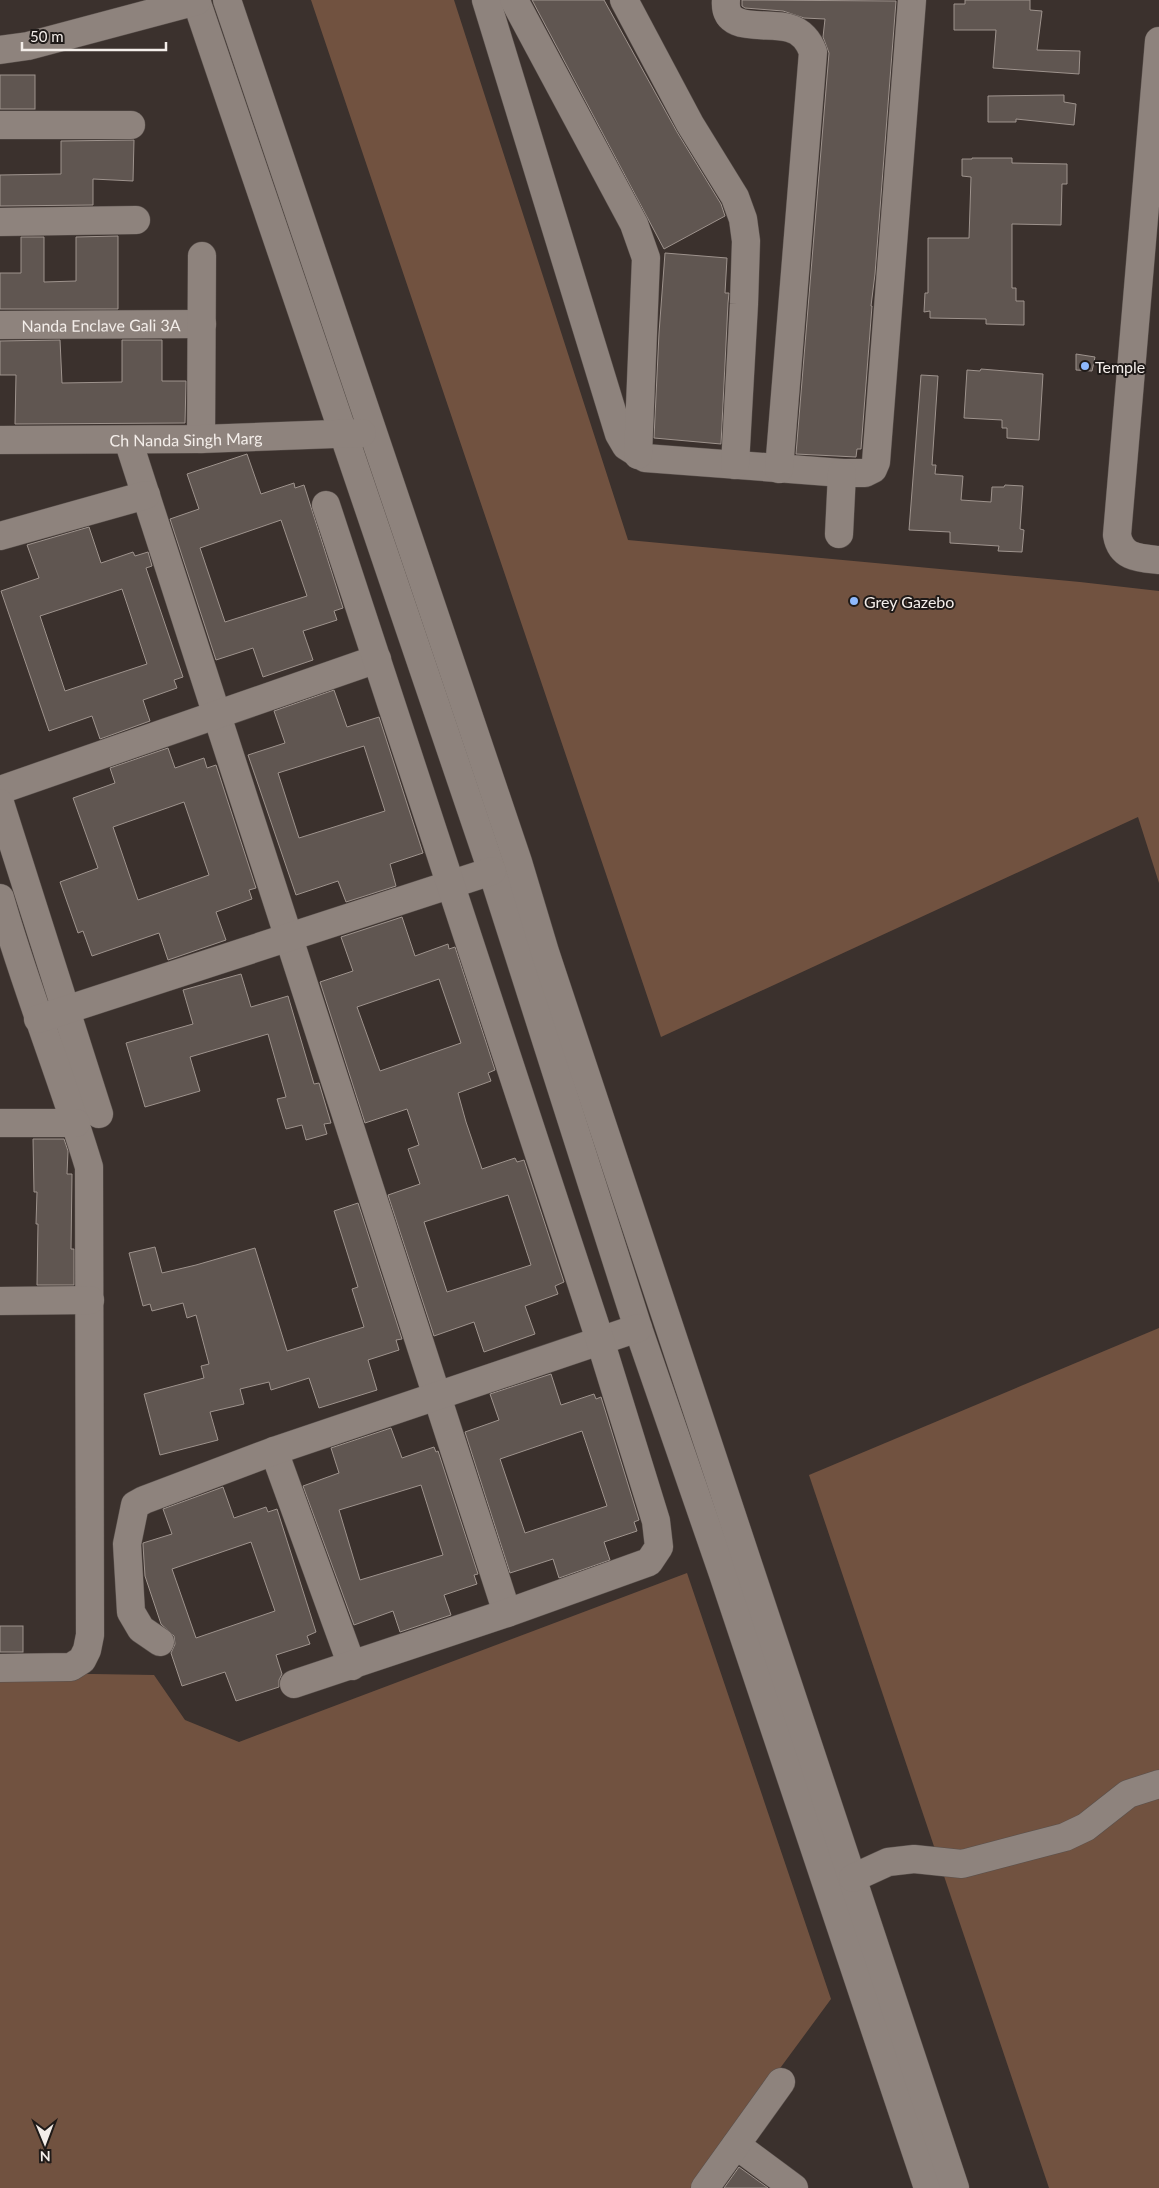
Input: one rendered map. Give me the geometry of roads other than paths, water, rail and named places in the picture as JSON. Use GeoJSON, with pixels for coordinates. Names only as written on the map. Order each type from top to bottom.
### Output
{"type":"FeatureCollection","features":[{"type":"Feature","properties":{"kind":"street"},"geometry":{"type":"LineString","coordinates":[[227,0],[518,862],[545,952],[955,2188]]}},
{"type":"Feature","properties":{"kind":"street"},"geometry":{"type":"LineString","coordinates":[[486,0],[619,434],[626,446],[638,455],[646,458],[842,473],[866,473],[873,469],[876,462],[912,0]]}},
{"type":"Feature","properties":{"kind":"street"},"geometry":{"type":"LineString","coordinates":[[514,0],[634,224],[646,258],[638,455]]}},
{"type":"Feature","properties":{"kind":"street"},"geometry":{"type":"LineString","coordinates":[[624,0],[690,124],[735,197],[743,218],[746,241],[744,304],[735,465]]}},
{"type":"Feature","properties":{"kind":"street"},"geometry":{"type":"LineString","coordinates":[[726,0],[725,8],[728,16],[735,21],[754,25],[789,28],[809,41],[813,52],[779,469]]}},
{"type":"Feature","properties":{"kind":"street"},"geometry":{"type":"LineString","coordinates":[[0,50],[28,46],[130,9],[197,1],[492,871],[638,1328],[729,1592],[928,2188]]}},
{"type":"Feature","properties":{"kind":"street"},"geometry":{"type":"LineString","coordinates":[[1159,41],[1151,228],[1117,535],[1118,544],[1125,553],[1134,557],[1159,560]]}},
{"type":"Feature","properties":{"kind":"street"},"geometry":{"type":"LineString","coordinates":[[0,124],[131,125]]}},
{"type":"Feature","properties":{"kind":"street"},"geometry":{"type":"LineString","coordinates":[[0,222],[136,220]]}},
{"type":"Feature","properties":{"kind":"street"},"geometry":{"type":"LineString","coordinates":[[201,439],[202,256]]}},
{"type":"Feature","properties":{"kind":"street","name":"Nanda Enclave Gali 3A"},"geometry":{"type":"LineString","coordinates":[[0,325],[202,324]]}},
{"type":"Feature","properties":{"kind":"street","name":"Ch Nanda Singh Marg"},"geometry":{"type":"LineString","coordinates":[[0,440],[201,439],[345,435],[373,432]]}},
{"type":"Feature","properties":{"kind":"street"},"geometry":{"type":"LineString","coordinates":[[128,440],[507,1613]]}},
{"type":"Feature","properties":{"kind":"street"},"geometry":{"type":"LineString","coordinates":[[839,534],[842,473]]}},
{"type":"Feature","properties":{"kind":"street"},"geometry":{"type":"LineString","coordinates":[[0,536],[146,495]]}},
{"type":"Feature","properties":{"kind":"street"},"geometry":{"type":"LineString","coordinates":[[294,1684],[507,1613],[649,1562],[659,1547],[656,1521],[600,1340],[326,505]]}},
{"type":"Feature","properties":{"kind":"street"},"geometry":{"type":"LineString","coordinates":[[0,790],[377,659]]}},
{"type":"Feature","properties":{"kind":"street"},"geometry":{"type":"LineString","coordinates":[[0,803],[67,1010],[87,1118],[90,1300],[90,1635],[87,1650],[82,1660],[71,1667],[0,1668]]}},
{"type":"Feature","properties":{"kind":"street"},"geometry":{"type":"LineString","coordinates":[[38,1019],[492,871]]}},
{"type":"Feature","properties":{"kind":"street"},"geometry":{"type":"LineString","coordinates":[[0,898],[4,925],[38,1019],[87,1118]]}},
{"type":"Feature","properties":{"kind":"street"},"geometry":{"type":"LineString","coordinates":[[520,960],[545,952]]}},
{"type":"Feature","properties":{"kind":"street"},"geometry":{"type":"LineString","coordinates":[[0,1123],[87,1118]]}},
{"type":"Feature","properties":{"kind":"street"},"geometry":{"type":"LineString","coordinates":[[0,1301],[90,1300]]}},
{"type":"Feature","properties":{"kind":"street"},"geometry":{"type":"LineString","coordinates":[[160,1642],[141,1629],[130,1612],[127,1544],[135,1505],[274,1451],[638,1328]]}},
{"type":"Feature","properties":{"kind":"street"},"geometry":{"type":"LineString","coordinates":[[274,1451],[352,1666]]}},
{"type":"Feature","properties":{"kind":"street"},"geometry":{"type":"LineString","coordinates":[[853,1878],[875,1866],[902,1859],[962,1864],[1065,1837],[1086,1827],[1128,1794],[1159,1784]]}},
{"type":"Feature","properties":{"kind":"street"},"geometry":{"type":"LineString","coordinates":[[705,2188],[782,2082]]}},
{"type":"Feature","properties":{"kind":"street"},"geometry":{"type":"LineString","coordinates":[[736,2145],[794,2188]]}},
{"type":"Feature","properties":{"kind":"place","name":"Temple"},"geometry":{"type":"Point","coordinates":[1085,366]}},
{"type":"Feature","properties":{"kind":"place","name":"Grey Gazebo"},"geometry":{"type":"Point","coordinates":[854,601]}}]}
